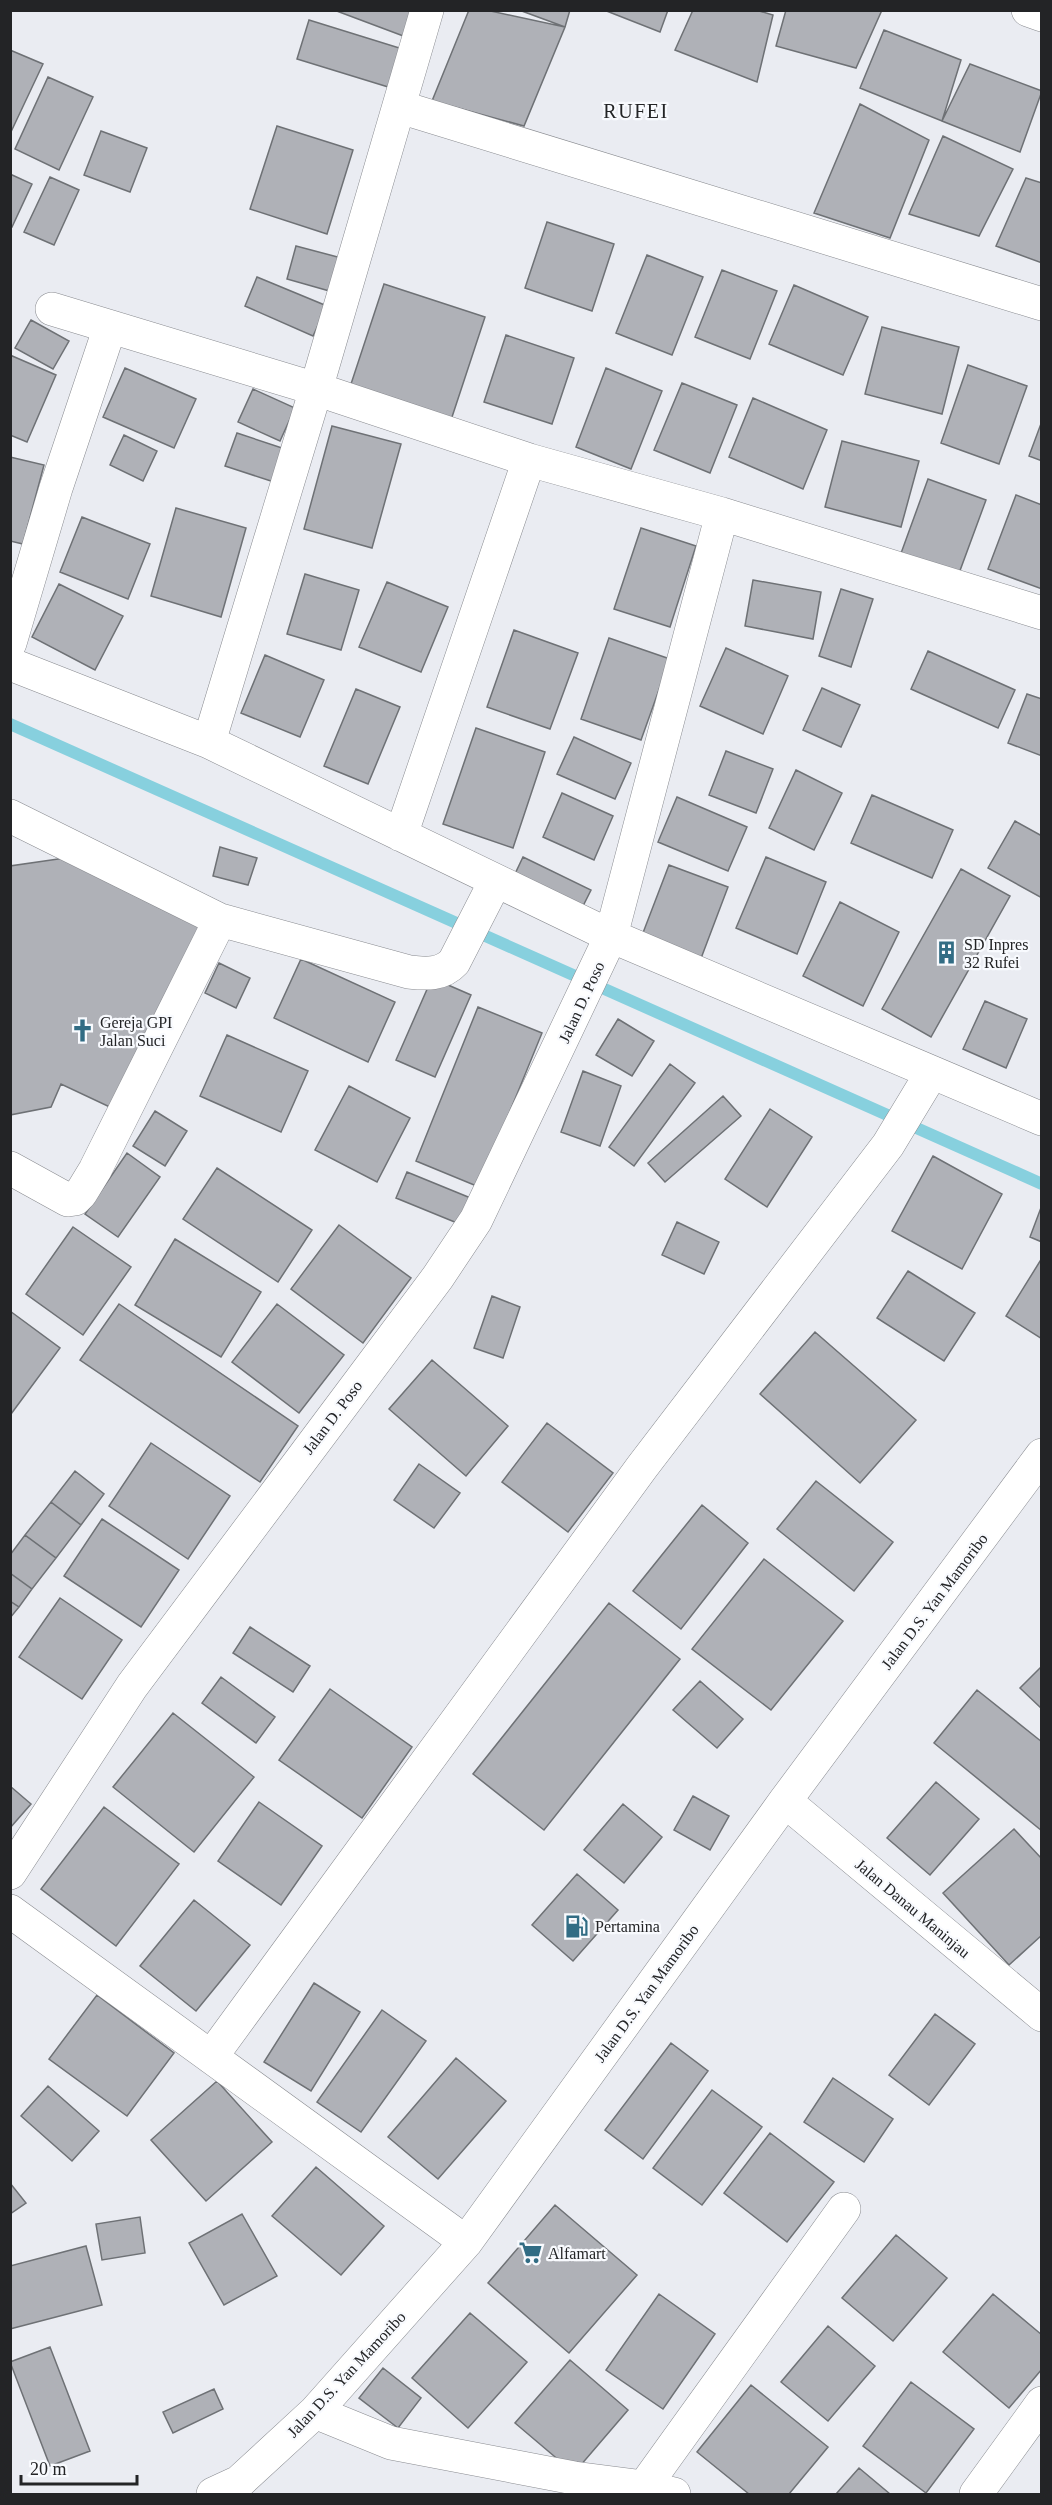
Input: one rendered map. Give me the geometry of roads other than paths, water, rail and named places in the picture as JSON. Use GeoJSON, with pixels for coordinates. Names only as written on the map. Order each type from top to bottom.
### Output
{"type":"FeatureCollection","features":[{"type":"Feature","properties":{"kind":"street"},"geometry":{"type":"LineString","coordinates":[[209,742],[400,107],[427,10]]}},
{"type":"Feature","properties":{"kind":"street"},"geometry":{"type":"LineString","coordinates":[[1028,10],[1041,15]]}},
{"type":"Feature","properties":{"kind":"street"},"geometry":{"type":"LineString","coordinates":[[400,107],[1041,304]]}},
{"type":"Feature","properties":{"kind":"street"},"geometry":{"type":"LineString","coordinates":[[52,309],[316,389],[529,460],[722,514],[1041,613]]}},
{"type":"Feature","properties":{"kind":"street"},"geometry":{"type":"LineString","coordinates":[[10,643],[56,488],[110,327]]}},
{"type":"Feature","properties":{"kind":"street"},"geometry":{"type":"LineString","coordinates":[[401,835],[529,460]]}},
{"type":"Feature","properties":{"kind":"street","name":"Jalan D. Poso"},"geometry":{"type":"LineString","coordinates":[[10,1873],[132,1686],[438,1277],[476,1220],[611,936],[722,514]]}},
{"type":"Feature","properties":{"kind":"street"},"geometry":{"type":"LineString","coordinates":[[10,664],[209,742],[611,936],[824,1026],[923,1087],[1041,1119]]}},
{"type":"Feature","properties":{"kind":"street"},"geometry":{"type":"LineString","coordinates":[[10,816],[220,920],[409,972],[426,974],[449,968],[495,882]]}},
{"type":"Feature","properties":{"kind":"street"},"geometry":{"type":"LineString","coordinates":[[10,1168],[68,1200],[81,1193],[105,1151],[220,920]]}},
{"type":"Feature","properties":{"kind":"street"},"geometry":{"type":"LineString","coordinates":[[211,2057],[642,1467],[888,1145],[923,1087]]}},
{"type":"Feature","properties":{"kind":"street","name":"Jalan D.S. Yan Mamoribo"},"geometry":{"type":"LineString","coordinates":[[213,2494],[239,2482],[315,2412],[466,2242],[785,1800],[1041,1455]]}},
{"type":"Feature","properties":{"kind":"street","name":"Jalan Danau Maninjau"},"geometry":{"type":"LineString","coordinates":[[785,1800],[1041,2015]]}},
{"type":"Feature","properties":{"kind":"street"},"geometry":{"type":"LineString","coordinates":[[10,1911],[466,2242]]}},
{"type":"Feature","properties":{"kind":"street"},"geometry":{"type":"LineString","coordinates":[[315,2412],[392,2443],[574,2478],[659,2491],[844,2209]]}},
{"type":"Feature","properties":{"kind":"street"},"geometry":{"type":"LineString","coordinates":[[976,2494],[1041,2403]]}},
{"type":"Feature","properties":{"kind":"waterway"},"geometry":{"type":"LineString","coordinates":[[10,724],[1042,1184]]}},
{"type":"Feature","properties":{"kind":"place","name":"SD Inpres 32 Rufei"},"geometry":{"type":"Point","coordinates":[946,953]}},
{"type":"Feature","properties":{"kind":"place","name":"Gereja GPI Jalan Suci"},"geometry":{"type":"Point","coordinates":[82,1031]}},
{"type":"Feature","properties":{"kind":"place","name":"Pertamina"},"geometry":{"type":"Point","coordinates":[577,1926]}},
{"type":"Feature","properties":{"kind":"place","name":"Alfamart"},"geometry":{"type":"Point","coordinates":[530,2253]}},
{"type":"Feature","properties":{"kind":"district","name":"RUFEI"},"geometry":{"type":"Point","coordinates":[636,111]}}]}
